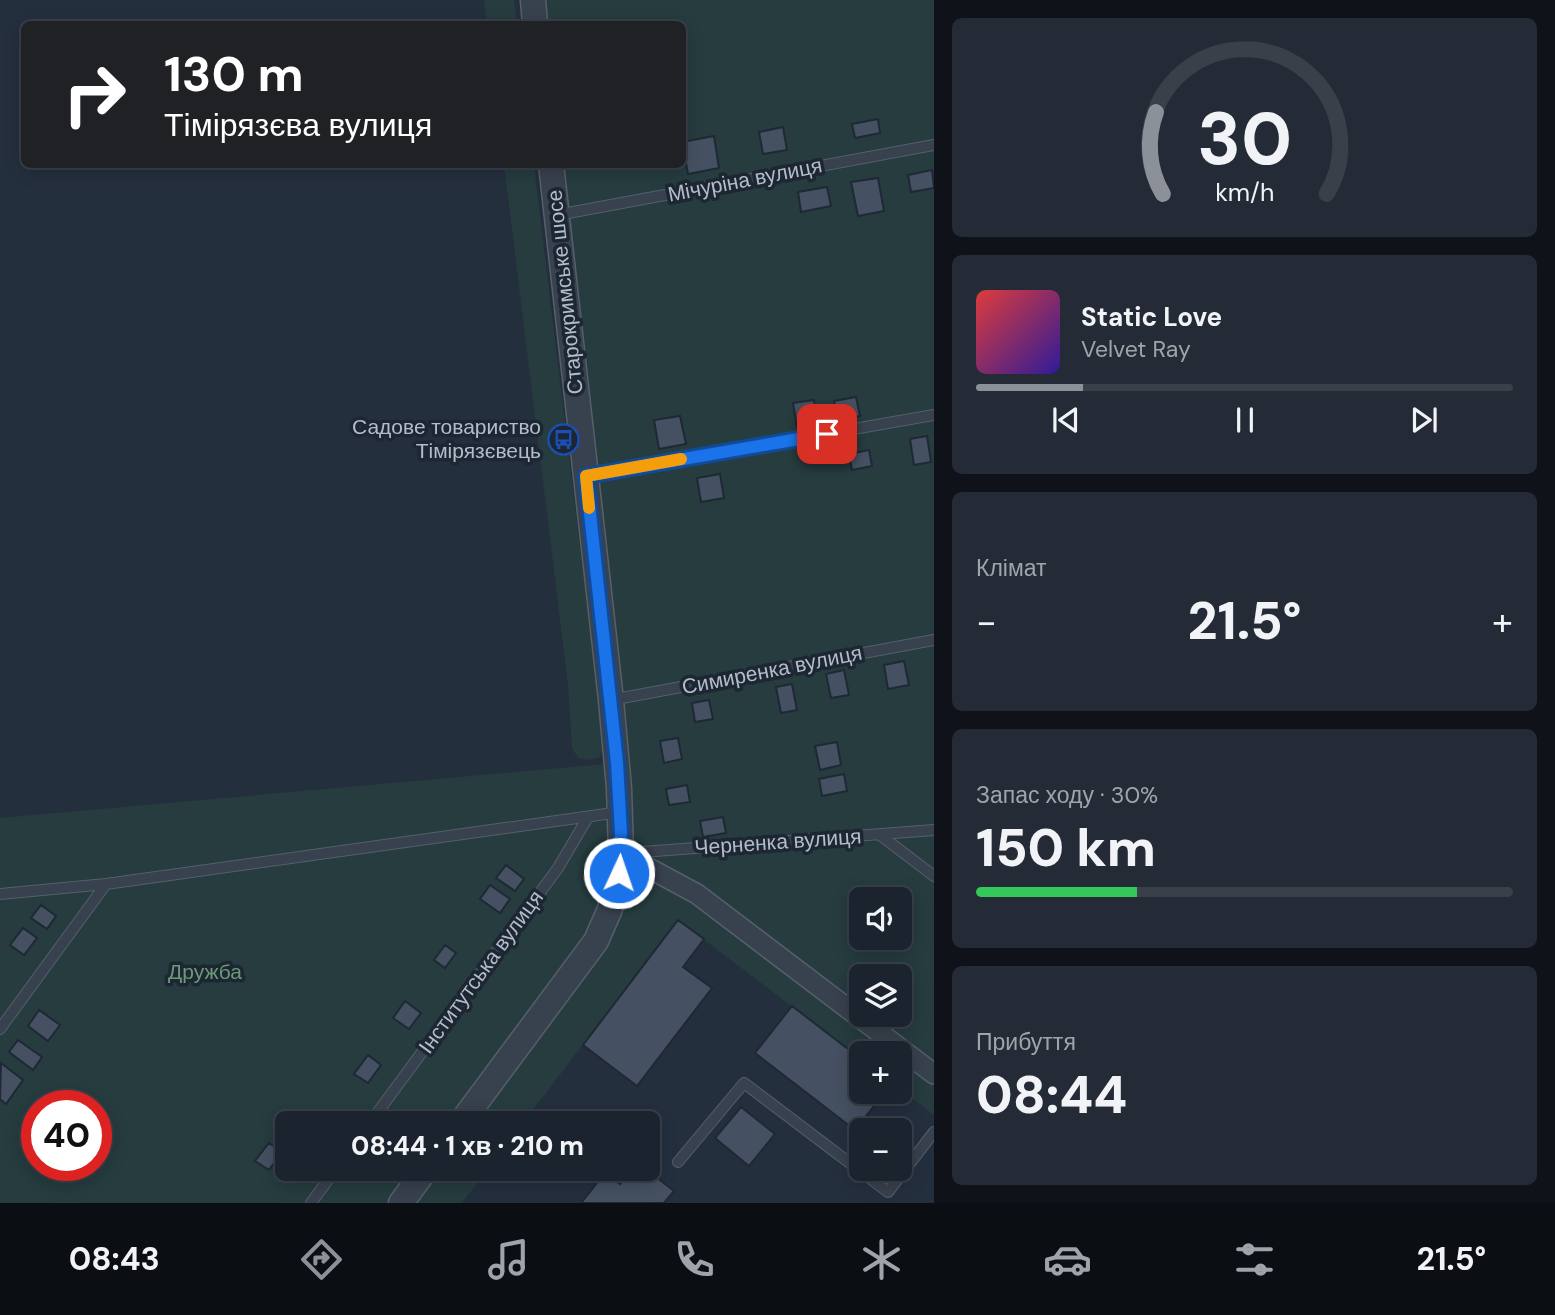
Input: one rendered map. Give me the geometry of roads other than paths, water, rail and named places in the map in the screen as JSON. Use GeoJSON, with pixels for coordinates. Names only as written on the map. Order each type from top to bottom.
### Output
{"type":"FeatureCollection","features":[{"type":"Feature","properties":{"kind":"street"},"geometry":{"type":"LineString","coordinates":[[533,0],[535,21]]}},
{"type":"Feature","properties":{"kind":"street","name":"Старокримське шосе"},"geometry":{"type":"LineString","coordinates":[[470,1111],[596,940],[613,900],[621,853],[621,812],[611,700],[551,168]]}},
{"type":"Feature","properties":{"kind":"street"},"geometry":{"type":"LineString","coordinates":[[621,853],[697,894],[934,1074]]}},
{"type":"Feature","properties":{"kind":"street"},"geometry":{"type":"LineString","coordinates":[[401,1203],[417,1181]]}},
{"type":"Feature","properties":{"kind":"lane","name":"Мічуріна вулиця"},"geometry":{"type":"LineString","coordinates":[[557,215],[934,145]]}},
{"type":"Feature","properties":{"kind":"lane"},"geometry":{"type":"LineString","coordinates":[[586,476],[934,415]]}},
{"type":"Feature","properties":{"kind":"lane","name":"Симиренка вулиця"},"geometry":{"type":"LineString","coordinates":[[611,700],[934,640]]}},
{"type":"Feature","properties":{"kind":"lane"},"geometry":{"type":"LineString","coordinates":[[0,894],[106,884],[621,812]]}},
{"type":"Feature","properties":{"kind":"lane","name":"Інститутська вулиця"},"geometry":{"type":"LineString","coordinates":[[379,1111],[558,868],[588,817]]}},
{"type":"Feature","properties":{"kind":"lane","name":"Черненка вулиця"},"geometry":{"type":"LineString","coordinates":[[621,853],[934,830]]}},
{"type":"Feature","properties":{"kind":"lane"},"geometry":{"type":"LineString","coordinates":[[880,835],[934,876]]}},
{"type":"Feature","properties":{"kind":"lane"},"geometry":{"type":"LineString","coordinates":[[0,1030],[106,884]]}},
{"type":"Feature","properties":{"kind":"lane"},"geometry":{"type":"LineString","coordinates":[[678,1162],[744,1083],[888,1192],[934,1132]]}},
{"type":"Feature","properties":{"kind":"lane"},"geometry":{"type":"LineString","coordinates":[[310,1203],[327,1181]]}},
{"type":"Feature","properties":{"kind":"place","name":"Садове товариство Тімірязєвець"},"geometry":{"type":"Point","coordinates":[564,439]}},
{"type":"Feature","properties":{"kind":"park label","name":"Дружба"},"geometry":{"type":"Point","coordinates":[205,972]}}]}
